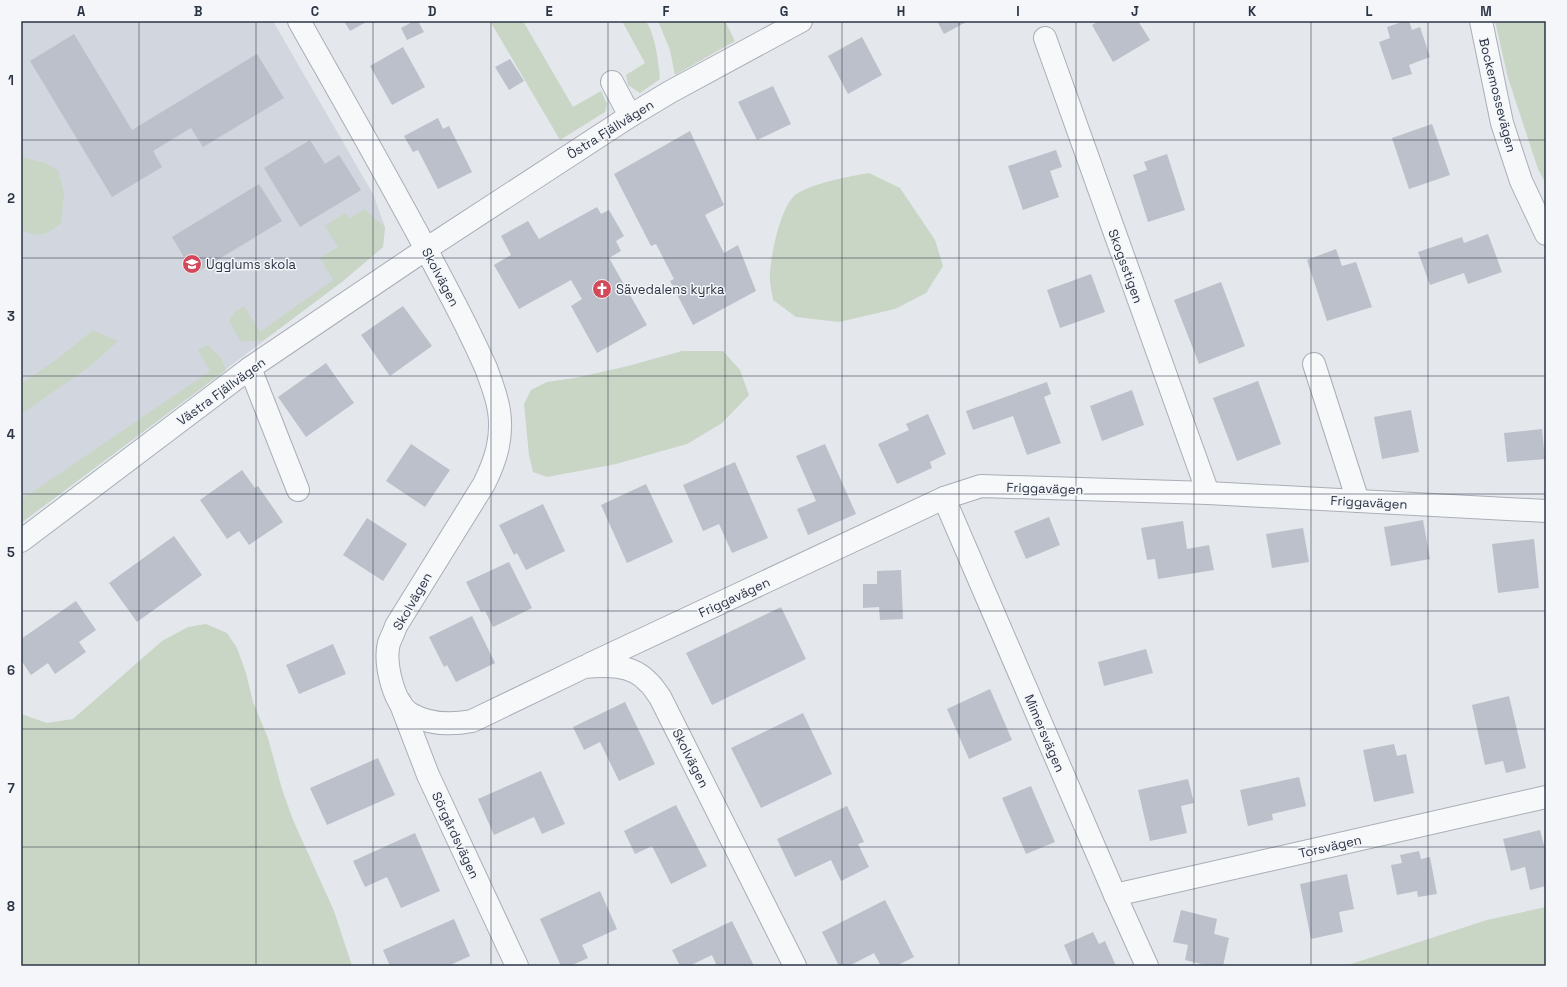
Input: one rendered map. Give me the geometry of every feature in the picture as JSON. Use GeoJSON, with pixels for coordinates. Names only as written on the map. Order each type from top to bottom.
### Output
{"type":"FeatureCollection","features":[{"type":"Feature","properties":{"kind":"street","name":"Skolvägen"},"geometry":{"type":"LineString","coordinates":[[299,21],[426,248],[474,339],[495,390],[499,410],[501,427],[498,450],[493,466],[484,484],[396,626],[389,644],[389,670],[399,701],[410,714],[426,721],[456,724],[472,721],[584,668],[600,666],[617,667],[632,671],[648,681],[660,696],[795,966]]}},
{"type":"Feature","properties":{"kind":"street","name":"Östra Fjällvägen"},"geometry":{"type":"LineString","coordinates":[[426,248],[630,116],[670,92],[801,21]]}},
{"type":"Feature","properties":{"kind":"street","name":"Bockemossevägen"},"geometry":{"type":"LineString","coordinates":[[1481,21],[1502,123],[1521,181],[1546,234]]}},
{"type":"Feature","properties":{"kind":"street","name":"Skogsstigen"},"geometry":{"type":"LineString","coordinates":[[1044,38],[1208,493]]}},
{"type":"Feature","properties":{"kind":"street"},"geometry":{"type":"LineString","coordinates":[[612,82],[630,116]]}},
{"type":"Feature","properties":{"kind":"street","name":"Västra Fjällvägen"},"geometry":{"type":"LineString","coordinates":[[21,541],[250,368],[426,248]]}},
{"type":"Feature","properties":{"kind":"street"},"geometry":{"type":"LineString","coordinates":[[1314,364],[1358,501]]}},
{"type":"Feature","properties":{"kind":"street"},"geometry":{"type":"LineString","coordinates":[[250,368],[298,490]]}},
{"type":"Feature","properties":{"kind":"street","name":"Friggavägen"},"geometry":{"type":"LineString","coordinates":[[584,668],[944,498],[981,486],[1208,493],[1546,511]]}},
{"type":"Feature","properties":{"kind":"street","name":"Mimersvägen"},"geometry":{"type":"LineString","coordinates":[[944,498],[1147,966]]}},
{"type":"Feature","properties":{"kind":"street","name":"Sörgårdsvägen"},"geometry":{"type":"LineString","coordinates":[[399,701],[428,775],[517,966]]}},
{"type":"Feature","properties":{"kind":"street","name":"Torsvägen"},"geometry":{"type":"LineString","coordinates":[[1115,895],[1546,798]]}},
{"type":"Feature","properties":{"kind":"shaded area","name":"Ugglums skola"},"geometry":{"type":"Polygon","coordinates":[[[21,21],[273,21],[373,194],[385,227],[383,247],[343,281],[21,523],[21,21]]]}},
{"type":"Feature","properties":{"kind":"green space"},"geometry":{"type":"Polygon","coordinates":[[[490,21],[523,21],[573,107],[601,91],[607,104],[605,112],[560,140],[490,21]]]}},
{"type":"Feature","properties":{"kind":"green space"},"geometry":{"type":"Polygon","coordinates":[[[622,21],[646,21],[654,42],[660,79],[640,93],[628,85],[626,75],[645,63],[622,21]]]}},
{"type":"Feature","properties":{"kind":"green space"},"geometry":{"type":"Polygon","coordinates":[[[658,21],[725,21],[735,41],[675,75],[670,50],[658,21]]]}},
{"type":"Feature","properties":{"kind":"green space"},"geometry":{"type":"Polygon","coordinates":[[[1495,21],[1546,21],[1546,184],[1538,169],[1508,78],[1495,21]]]}},
{"type":"Feature","properties":{"kind":"green space"},"geometry":{"type":"Polygon","coordinates":[[[21,157],[45,163],[58,170],[64,193],[61,223],[46,233],[38,235],[21,230],[21,157]]]}},
{"type":"Feature","properties":{"kind":"green space"},"geometry":{"type":"Polygon","coordinates":[[[869,173],[900,188],[935,240],[943,266],[926,293],[895,309],[839,322],[796,317],[773,300],[770,280],[775,242],[787,207],[792,198],[806,189],[832,180],[869,173]]]}},
{"type":"Feature","properties":{"kind":"green space"},"geometry":{"type":"Polygon","coordinates":[[[364,209],[385,227],[383,247],[343,281],[264,340],[241,342],[229,321],[236,311],[244,306],[260,332],[333,280],[320,258],[338,247],[325,226],[345,213],[350,219],[364,209]]]}},
{"type":"Feature","properties":{"kind":"green space"},"geometry":{"type":"Polygon","coordinates":[[[93,330],[118,341],[89,367],[21,414],[21,384],[60,357],[93,330]]]}},
{"type":"Feature","properties":{"kind":"green space"},"geometry":{"type":"Polygon","coordinates":[[[208,345],[221,358],[226,370],[21,522],[21,500],[210,371],[198,350],[208,345]]]}},
{"type":"Feature","properties":{"kind":"green space"},"geometry":{"type":"Polygon","coordinates":[[[682,351],[723,351],[740,370],[749,395],[722,423],[687,444],[616,464],[547,477],[533,472],[529,455],[524,404],[531,390],[547,382],[575,378],[628,366],[682,351]]]}},
{"type":"Feature","properties":{"kind":"green space"},"geometry":{"type":"Polygon","coordinates":[[[206,624],[227,633],[237,648],[246,673],[253,702],[268,738],[282,789],[293,820],[334,911],[352,966],[21,966],[21,714],[47,723],[73,719],[162,641],[188,627],[206,624]]]}},
{"type":"Feature","properties":{"kind":"green space"},"geometry":{"type":"Polygon","coordinates":[[[1546,907],[1546,966],[1337,966],[1351,964],[1487,920],[1546,907]]]}},
{"type":"Feature","properties":{"kind":"building"},"geometry":{"type":"Polygon","coordinates":[[[344,21],[368,21],[350,31],[344,21]]]}},
{"type":"Feature","properties":{"kind":"building"},"geometry":{"type":"Polygon","coordinates":[[[414,21],[418,21],[424,32],[407,40],[401,28],[414,21]]]}},
{"type":"Feature","properties":{"kind":"building"},"geometry":{"type":"Polygon","coordinates":[[[937,21],[968,21],[944,34],[937,21]]]}},
{"type":"Feature","properties":{"kind":"building"},"geometry":{"type":"Polygon","coordinates":[[[1099,21],[1138,21],[1150,40],[1113,62],[1092,25],[1099,21]]]}},
{"type":"Feature","properties":{"kind":"building"},"geometry":{"type":"Polygon","coordinates":[[[1409,21],[1412,30],[1420,27],[1430,57],[1409,65],[1412,74],[1392,80],[1379,42],[1390,38],[1387,27],[1409,21]]]}},
{"type":"Feature","properties":{"kind":"building"},"geometry":{"type":"Polygon","coordinates":[[[74,34],[132,130],[257,54],[284,98],[203,147],[191,128],[153,151],[162,167],[112,197],[30,61],[74,34]]]}},
{"type":"Feature","properties":{"kind":"building"},"geometry":{"type":"Polygon","coordinates":[[[862,37],[882,75],[848,94],[828,56],[862,37]]]}},
{"type":"Feature","properties":{"kind":"building"},"geometry":{"type":"Polygon","coordinates":[[[403,47],[425,87],[392,105],[370,66],[403,47]]]}},
{"type":"Feature","properties":{"kind":"building"},"geometry":{"type":"Polygon","coordinates":[[[510,59],[524,81],[509,90],[495,67],[510,59]]]}},
{"type":"Feature","properties":{"kind":"building"},"geometry":{"type":"Polygon","coordinates":[[[773,86],[791,124],[757,140],[738,102],[773,86]]]}},
{"type":"Feature","properties":{"kind":"building"},"geometry":{"type":"Polygon","coordinates":[[[438,118],[443,129],[449,126],[472,172],[438,189],[418,150],[413,152],[404,136],[438,118]]]}},
{"type":"Feature","properties":{"kind":"building"},"geometry":{"type":"Polygon","coordinates":[[[1432,124],[1450,175],[1409,189],[1392,138],[1432,124]]]}},
{"type":"Feature","properties":{"kind":"building"},"geometry":{"type":"Polygon","coordinates":[[[690,131],[724,205],[705,215],[724,253],[738,245],[756,291],[693,325],[670,281],[674,279],[656,244],[651,246],[614,174],[690,131]]]}},
{"type":"Feature","properties":{"kind":"building"},"geometry":{"type":"Polygon","coordinates":[[[310,140],[325,164],[339,155],[361,190],[300,227],[264,168],[310,140]]]}},
{"type":"Feature","properties":{"kind":"building"},"geometry":{"type":"Polygon","coordinates":[[[1056,150],[1062,167],[1050,171],[1059,197],[1023,210],[1008,166],[1056,150]]]}},
{"type":"Feature","properties":{"kind":"building"},"geometry":{"type":"Polygon","coordinates":[[[1167,154],[1185,210],[1148,222],[1133,175],[1147,170],[1144,162],[1167,154]]]}},
{"type":"Feature","properties":{"kind":"building"},"geometry":{"type":"Polygon","coordinates":[[[259,184],[282,221],[194,274],[172,237],[259,184]]]}},
{"type":"Feature","properties":{"kind":"building","name":"Sävedalens kyrka"},"geometry":{"type":"Polygon","coordinates":[[[597,207],[601,214],[609,210],[624,236],[616,241],[621,251],[609,258],[647,325],[597,353],[571,306],[582,299],[571,280],[519,309],[494,265],[511,255],[501,236],[528,221],[539,239],[597,207]]]}},
{"type":"Feature","properties":{"kind":"building"},"geometry":{"type":"Polygon","coordinates":[[[1488,234],[1502,272],[1468,284],[1464,273],[1430,285],[1418,252],[1462,237],[1464,243],[1488,234]]]}},
{"type":"Feature","properties":{"kind":"building"},"geometry":{"type":"Polygon","coordinates":[[[1336,249],[1342,266],[1356,262],[1372,307],[1327,321],[1307,260],[1336,249]]]}},
{"type":"Feature","properties":{"kind":"building"},"geometry":{"type":"Polygon","coordinates":[[[1091,274],[1105,312],[1060,328],[1047,290],[1091,274]]]}},
{"type":"Feature","properties":{"kind":"building"},"geometry":{"type":"Polygon","coordinates":[[[1221,282],[1245,346],[1199,364],[1174,300],[1221,282]]]}},
{"type":"Feature","properties":{"kind":"building"},"geometry":{"type":"Polygon","coordinates":[[[403,306],[432,346],[390,376],[361,335],[403,306]]]}},
{"type":"Feature","properties":{"kind":"building"},"geometry":{"type":"Polygon","coordinates":[[[326,363],[354,403],[306,437],[278,397],[326,363]]]}},
{"type":"Feature","properties":{"kind":"building"},"geometry":{"type":"Polygon","coordinates":[[[1258,381],[1281,444],[1237,461],[1213,398],[1258,381]]]}},
{"type":"Feature","properties":{"kind":"building"},"geometry":{"type":"Polygon","coordinates":[[[1047,382],[1051,394],[1044,397],[1061,443],[1027,455],[1013,416],[973,430],[966,411],[1047,382]]]}},
{"type":"Feature","properties":{"kind":"building"},"geometry":{"type":"Polygon","coordinates":[[[1132,390],[1144,425],[1102,441],[1090,406],[1132,390]]]}},
{"type":"Feature","properties":{"kind":"building"},"geometry":{"type":"Polygon","coordinates":[[[1411,410],[1419,452],[1382,459],[1374,417],[1411,410]]]}},
{"type":"Feature","properties":{"kind":"building"},"geometry":{"type":"Polygon","coordinates":[[[928,414],[946,454],[930,462],[932,468],[897,484],[878,444],[909,430],[906,424],[928,414]]]}},
{"type":"Feature","properties":{"kind":"building"},"geometry":{"type":"Polygon","coordinates":[[[1542,429],[1545,459],[1507,462],[1504,433],[1542,429]]]}},
{"type":"Feature","properties":{"kind":"building"},"geometry":{"type":"Polygon","coordinates":[[[411,444],[450,470],[425,507],[386,481],[411,444]]]}},
{"type":"Feature","properties":{"kind":"building"},"geometry":{"type":"Polygon","coordinates":[[[825,444],[856,514],[808,535],[797,509],[816,501],[796,456],[825,444]]]}},
{"type":"Feature","properties":{"kind":"building"},"geometry":{"type":"Polygon","coordinates":[[[735,462],[768,538],[732,553],[719,524],[703,531],[683,485],[735,462]]]}},
{"type":"Feature","properties":{"kind":"building"},"geometry":{"type":"Polygon","coordinates":[[[242,470],[255,488],[258,486],[283,522],[249,545],[239,531],[227,539],[200,500],[242,470]]]}},
{"type":"Feature","properties":{"kind":"building"},"geometry":{"type":"Polygon","coordinates":[[[646,484],[673,542],[627,563],[601,505],[646,484]]]}},
{"type":"Feature","properties":{"kind":"building"},"geometry":{"type":"Polygon","coordinates":[[[543,504],[565,551],[526,570],[517,553],[514,555],[499,525],[543,504]]]}},
{"type":"Feature","properties":{"kind":"building"},"geometry":{"type":"Polygon","coordinates":[[[1049,517],[1060,545],[1026,559],[1014,531],[1049,517]]]}},
{"type":"Feature","properties":{"kind":"building"},"geometry":{"type":"Polygon","coordinates":[[[367,518],[407,544],[383,581],[343,555],[367,518]]]}},
{"type":"Feature","properties":{"kind":"building"},"geometry":{"type":"Polygon","coordinates":[[[1423,520],[1430,559],[1391,566],[1384,527],[1423,520]]]}},
{"type":"Feature","properties":{"kind":"building"},"geometry":{"type":"Polygon","coordinates":[[[1183,521],[1187,549],[1209,545],[1214,570],[1158,579],[1155,559],[1147,560],[1141,528],[1183,521]]]}},
{"type":"Feature","properties":{"kind":"building"},"geometry":{"type":"Polygon","coordinates":[[[1303,528],[1309,562],[1272,568],[1266,534],[1303,528]]]}},
{"type":"Feature","properties":{"kind":"building"},"geometry":{"type":"Polygon","coordinates":[[[174,536],[202,575],[137,622],[109,583],[174,536]]]}},
{"type":"Feature","properties":{"kind":"building"},"geometry":{"type":"Polygon","coordinates":[[[1534,539],[1539,588],[1498,593],[1492,544],[1534,539]]]}},
{"type":"Feature","properties":{"kind":"building"},"geometry":{"type":"Polygon","coordinates":[[[509,562],[532,608],[493,627],[485,611],[481,612],[466,582],[509,562]]]}},
{"type":"Feature","properties":{"kind":"building"},"geometry":{"type":"Polygon","coordinates":[[[901,570],[903,619],[880,620],[879,607],[863,608],[863,584],[877,584],[877,571],[901,570]]]}},
{"type":"Feature","properties":{"kind":"building"},"geometry":{"type":"Polygon","coordinates":[[[76,601],[96,630],[79,642],[86,652],[55,674],[48,663],[31,675],[21,660],[21,639],[76,601]]]}},
{"type":"Feature","properties":{"kind":"building"},"geometry":{"type":"Polygon","coordinates":[[[781,607],[806,659],[712,705],[686,653],[781,607]]]}},
{"type":"Feature","properties":{"kind":"building"},"geometry":{"type":"Polygon","coordinates":[[[472,616],[495,663],[456,682],[447,665],[444,667],[429,637],[472,616]]]}},
{"type":"Feature","properties":{"kind":"building"},"geometry":{"type":"Polygon","coordinates":[[[333,644],[346,674],[299,694],[286,665],[333,644]]]}},
{"type":"Feature","properties":{"kind":"building"},"geometry":{"type":"Polygon","coordinates":[[[1146,649],[1153,673],[1104,686],[1098,662],[1146,649]]]}},
{"type":"Feature","properties":{"kind":"building"},"geometry":{"type":"Polygon","coordinates":[[[990,689],[1012,740],[969,759],[947,709],[990,689]]]}},
{"type":"Feature","properties":{"kind":"building"},"geometry":{"type":"Polygon","coordinates":[[[1509,696],[1526,768],[1506,773],[1503,761],[1485,765],[1472,705],[1509,696]]]}},
{"type":"Feature","properties":{"kind":"building"},"geometry":{"type":"Polygon","coordinates":[[[625,702],[655,764],[619,781],[600,742],[584,750],[573,727],[625,702]]]}},
{"type":"Feature","properties":{"kind":"building"},"geometry":{"type":"Polygon","coordinates":[[[803,713],[832,774],[761,808],[731,748],[803,713]]]}},
{"type":"Feature","properties":{"kind":"building"},"geometry":{"type":"Polygon","coordinates":[[[1394,744],[1397,756],[1406,754],[1414,793],[1374,802],[1363,750],[1394,744]]]}},
{"type":"Feature","properties":{"kind":"building"},"geometry":{"type":"Polygon","coordinates":[[[378,758],[395,795],[327,825],[310,788],[378,758]]]}},
{"type":"Feature","properties":{"kind":"building"},"geometry":{"type":"Polygon","coordinates":[[[541,771],[565,824],[542,834],[534,817],[494,835],[478,799],[541,771]]]}},
{"type":"Feature","properties":{"kind":"building"},"geometry":{"type":"Polygon","coordinates":[[[1299,777],[1306,806],[1272,814],[1273,820],[1248,826],[1240,790],[1299,777]]]}},
{"type":"Feature","properties":{"kind":"building"},"geometry":{"type":"Polygon","coordinates":[[[1188,779],[1194,803],[1181,806],[1187,833],[1150,841],[1138,790],[1188,779]]]}},
{"type":"Feature","properties":{"kind":"building"},"geometry":{"type":"Polygon","coordinates":[[[1031,786],[1055,842],[1026,854],[1002,798],[1031,786]]]}},
{"type":"Feature","properties":{"kind":"building"},"geometry":{"type":"Polygon","coordinates":[[[676,805],[707,866],[671,884],[652,846],[635,854],[624,831],[676,805]]]}},
{"type":"Feature","properties":{"kind":"building"},"geometry":{"type":"Polygon","coordinates":[[[847,806],[864,842],[858,844],[869,867],[841,881],[831,860],[795,877],[777,839],[847,806]]]}},
{"type":"Feature","properties":{"kind":"building"},"geometry":{"type":"Polygon","coordinates":[[[1540,830],[1546,853],[1546,886],[1530,890],[1525,867],[1511,871],[1503,839],[1540,830]]]}},
{"type":"Feature","properties":{"kind":"building"},"geometry":{"type":"Polygon","coordinates":[[[415,833],[440,891],[401,908],[387,877],[365,887],[353,861],[415,833]]]}},
{"type":"Feature","properties":{"kind":"building"},"geometry":{"type":"Polygon","coordinates":[[[1419,851],[1421,859],[1430,857],[1437,894],[1418,897],[1417,891],[1397,895],[1391,865],[1402,863],[1400,855],[1419,851]]]}},
{"type":"Feature","properties":{"kind":"building"},"geometry":{"type":"Polygon","coordinates":[[[1347,874],[1354,909],[1339,912],[1343,932],[1311,939],[1300,884],[1347,874]]]}},
{"type":"Feature","properties":{"kind":"building"},"geometry":{"type":"Polygon","coordinates":[[[600,891],[617,929],[582,945],[588,958],[570,966],[561,966],[540,919],[600,891]]]}},
{"type":"Feature","properties":{"kind":"building"},"geometry":{"type":"Polygon","coordinates":[[[885,900],[914,957],[896,966],[881,966],[874,953],[849,966],[839,966],[822,932],[885,900]]]}},
{"type":"Feature","properties":{"kind":"building"},"geometry":{"type":"Polygon","coordinates":[[[1181,910],[1217,919],[1214,934],[1229,938],[1223,966],[1209,966],[1185,960],[1188,945],[1173,942],[1181,910]]]}},
{"type":"Feature","properties":{"kind":"building"},"geometry":{"type":"Polygon","coordinates":[[[454,919],[470,956],[448,966],[390,966],[383,950],[454,919]]]}},
{"type":"Feature","properties":{"kind":"building"},"geometry":{"type":"Polygon","coordinates":[[[732,921],[754,966],[717,966],[712,955],[689,966],[680,966],[672,950],[732,921]]]}},
{"type":"Feature","properties":{"kind":"building"},"geometry":{"type":"Polygon","coordinates":[[[1093,932],[1099,944],[1105,941],[1116,966],[1073,966],[1064,945],[1093,932]]]}},
{"type":"Feature","properties":{"kind":"place","name":"Ugglums skola"},"geometry":{"type":"Point","coordinates":[192,264]}},
{"type":"Feature","properties":{"kind":"place","name":"Sävedalens kyrka"},"geometry":{"type":"Point","coordinates":[602,289]}}]}
